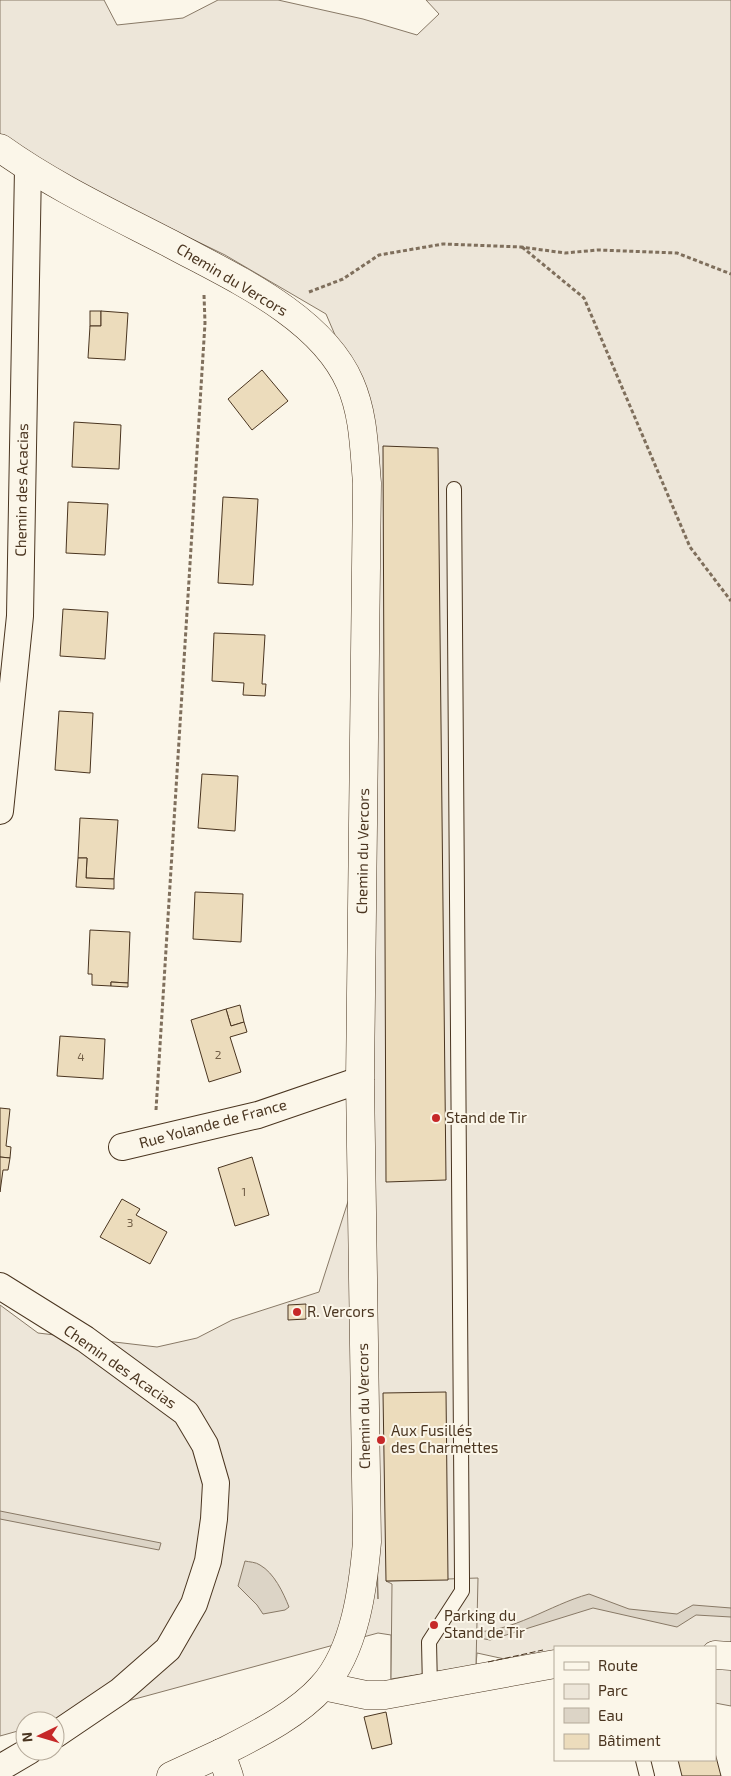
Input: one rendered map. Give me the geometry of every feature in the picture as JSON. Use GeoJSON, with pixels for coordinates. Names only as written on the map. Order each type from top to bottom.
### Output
{"type":"FeatureCollection","features":[{"type":"Feature","properties":{"kind":"street","name":"Chemin du Vercors"},"geometry":{"type":"LineString","coordinates":[[0,148],[36,173],[204,262],[279,305],[325,344],[338,362],[350,382],[359,408],[363,432],[367,483],[360,1080],[367,1542],[363,1589],[356,1618],[341,1655],[323,1686],[225,1764],[184,1774]]}},
{"type":"Feature","properties":{"kind":"street","name":"Chemin des Acacias"},"geometry":{"type":"LineString","coordinates":[[0,811],[20,616],[36,173]]}},
{"type":"Feature","properties":{"kind":"street","name":"Rue Yolande de France"},"geometry":{"type":"LineString","coordinates":[[122,1147],[258,1115],[360,1080]]}},
{"type":"Feature","properties":{"kind":"street","name":"Chemin des Acacias"},"geometry":{"type":"LineString","coordinates":[[0,1286],[85,1339],[186,1413],[205,1445],[216,1482],[214,1519],[208,1561],[194,1604],[168,1649],[120,1691],[65,1728]]}},
{"type":"Feature","properties":{"kind":"street"},"geometry":{"type":"LineString","coordinates":[[716,1656],[731,1656]]}},
{"type":"Feature","properties":{"kind":"street"},"geometry":{"type":"LineString","coordinates":[[323,1686],[366,1695],[385,1695],[554,1664]]}},
{"type":"Feature","properties":{"kind":"street"},"geometry":{"type":"LineString","coordinates":[[0,1768],[15,1759]]}},
{"type":"Feature","properties":{"kind":"lane"},"geometry":{"type":"LineString","coordinates":[[430,1688],[429,1642],[462,1590],[454,489]]}},
{"type":"Feature","properties":{"kind":"lane"},"geometry":{"type":"LineString","coordinates":[[643,1761],[647,1776]]}},
{"type":"Feature","properties":{"kind":"path"},"geometry":{"type":"LineString","coordinates":[[279,305],[343,279],[379,255],[443,244],[521,247],[565,253],[598,250],[676,253],[731,274]]}},
{"type":"Feature","properties":{"kind":"path"},"geometry":{"type":"LineString","coordinates":[[521,247],[584,298],[690,547],[731,601]]}},
{"type":"Feature","properties":{"kind":"path"},"geometry":{"type":"LineString","coordinates":[[156,1140],[205,323],[204,262]]}},
{"type":"Feature","properties":{"kind":"green space"},"geometry":{"type":"Polygon","coordinates":[[[0,0],[104,0],[117,25],[183,18],[218,0],[278,0],[363,19],[417,35],[439,14],[426,0],[731,0],[731,1706],[716,1703],[716,1646],[554,1646],[554,1670],[477,1653],[476,1665],[391,1679],[391,1635],[378,1633],[65,1718],[65,1711],[15,1711],[15,1732],[0,1736],[0,1305],[38,1333],[157,1347],[197,1338],[232,1320],[319,1292],[360,1164],[378,1599],[359,457],[350,370],[326,314],[225,255],[63,176],[0,138],[0,0]]]}},
{"type":"Feature","properties":{"kind":"shaded area","name":"Parking du Stand de Tir"},"geometry":{"type":"Polygon","coordinates":[[[478,1578],[476,1665],[391,1679],[392,1584],[386,1581],[478,1578]]]}},
{"type":"Feature","properties":{"kind":"water"},"geometry":{"type":"Polygon","coordinates":[[[0,1511],[161,1543],[159,1550],[0,1519],[0,1511]]]}},
{"type":"Feature","properties":{"kind":"water"},"geometry":{"type":"Polygon","coordinates":[[[245,1561],[258,1564],[270,1573],[281,1589],[289,1607],[285,1610],[263,1614],[257,1605],[238,1586],[245,1561]]]}},
{"type":"Feature","properties":{"kind":"water"},"geometry":{"type":"Polygon","coordinates":[[[589,1594],[629,1609],[677,1614],[693,1605],[731,1608],[731,1617],[696,1615],[677,1627],[593,1608],[490,1640],[470,1636],[470,1632],[501,1628],[589,1594]]]}},
{"type":"Feature","properties":{"kind":"building"},"geometry":{"type":"Polygon","coordinates":[[[90,311],[101,311],[101,326],[90,326],[90,311]]]}},
{"type":"Feature","properties":{"kind":"building"},"geometry":{"type":"Polygon","coordinates":[[[101,311],[128,313],[125,360],[88,358],[90,326],[101,326],[101,311]]]}},
{"type":"Feature","properties":{"kind":"building"},"geometry":{"type":"Polygon","coordinates":[[[262,370],[288,401],[252,430],[228,399],[262,370]]]}},
{"type":"Feature","properties":{"kind":"building"},"geometry":{"type":"Polygon","coordinates":[[[74,422],[121,425],[119,469],[72,467],[74,422]]]}},
{"type":"Feature","properties":{"kind":"building"},"geometry":{"type":"Polygon","coordinates":[[[383,446],[438,448],[446,1180],[386,1182],[383,446]]]}},
{"type":"Feature","properties":{"kind":"building"},"geometry":{"type":"Polygon","coordinates":[[[223,497],[258,499],[253,585],[218,583],[223,497]]]}},
{"type":"Feature","properties":{"kind":"building"},"geometry":{"type":"Polygon","coordinates":[[[68,502],[108,504],[105,555],[66,553],[68,502]]]}},
{"type":"Feature","properties":{"kind":"building"},"geometry":{"type":"Polygon","coordinates":[[[63,609],[108,612],[105,659],[60,656],[63,609]]]}},
{"type":"Feature","properties":{"kind":"building"},"geometry":{"type":"Polygon","coordinates":[[[214,633],[265,635],[262,684],[266,684],[265,696],[243,695],[244,683],[212,681],[214,633]]]}},
{"type":"Feature","properties":{"kind":"building"},"geometry":{"type":"Polygon","coordinates":[[[59,711],[93,713],[90,773],[55,770],[59,711]]]}},
{"type":"Feature","properties":{"kind":"building"},"geometry":{"type":"Polygon","coordinates":[[[202,774],[238,776],[235,831],[198,828],[202,774]]]}},
{"type":"Feature","properties":{"kind":"building"},"geometry":{"type":"Polygon","coordinates":[[[80,818],[118,820],[114,879],[86,878],[87,858],[78,858],[80,818]]]}},
{"type":"Feature","properties":{"kind":"building"},"geometry":{"type":"Polygon","coordinates":[[[78,858],[87,858],[86,878],[114,879],[114,889],[76,887],[78,858]]]}},
{"type":"Feature","properties":{"kind":"building"},"geometry":{"type":"Polygon","coordinates":[[[195,892],[243,894],[241,942],[193,939],[195,892]]]}},
{"type":"Feature","properties":{"kind":"building"},"geometry":{"type":"Polygon","coordinates":[[[90,930],[130,932],[128,983],[111,982],[111,986],[92,985],[92,974],[88,974],[90,930]]]}},
{"type":"Feature","properties":{"kind":"building"},"geometry":{"type":"Polygon","coordinates":[[[111,982],[128,983],[128,987],[111,986],[111,982]]]}},
{"type":"Feature","properties":{"kind":"building"},"geometry":{"type":"Polygon","coordinates":[[[240,1005],[244,1022],[231,1026],[226,1009],[240,1005]]]}},
{"type":"Feature","properties":{"kind":"building"},"geometry":{"type":"Polygon","coordinates":[[[226,1009],[231,1026],[244,1022],[247,1032],[230,1037],[241,1072],[209,1082],[191,1020],[226,1009]]]}},
{"type":"Feature","properties":{"kind":"building"},"geometry":{"type":"Polygon","coordinates":[[[60,1036],[105,1039],[103,1079],[57,1076],[60,1036]]]}},
{"type":"Feature","properties":{"kind":"building"},"geometry":{"type":"Polygon","coordinates":[[[0,1108],[10,1109],[6,1146],[11,1147],[10,1158],[0,1157],[0,1108]]]}},
{"type":"Feature","properties":{"kind":"building"},"geometry":{"type":"Polygon","coordinates":[[[0,1157],[10,1158],[8,1170],[3,1170],[0,1192],[0,1157]]]}},
{"type":"Feature","properties":{"kind":"building"},"geometry":{"type":"Polygon","coordinates":[[[252,1157],[269,1215],[235,1226],[218,1168],[252,1157]]]}},
{"type":"Feature","properties":{"kind":"building"},"geometry":{"type":"Polygon","coordinates":[[[122,1199],[140,1209],[136,1215],[167,1232],[150,1264],[100,1237],[122,1199]]]}},
{"type":"Feature","properties":{"kind":"building","name":"R. Vercors"},"geometry":{"type":"Polygon","coordinates":[[[306,1304],[306,1319],[288,1320],[288,1305],[306,1304]]]}},
{"type":"Feature","properties":{"kind":"building"},"geometry":{"type":"Polygon","coordinates":[[[446,1392],[448,1580],[386,1581],[383,1393],[446,1392]]]}},
{"type":"Feature","properties":{"kind":"building"},"geometry":{"type":"Polygon","coordinates":[[[386,1712],[392,1744],[372,1749],[364,1717],[386,1712]]]}},
{"type":"Feature","properties":{"kind":"building"},"geometry":{"type":"Polygon","coordinates":[[[716,1757],[721,1776],[682,1776],[678,1761],[716,1761],[716,1757]]]}},
{"type":"Feature","properties":{"kind":"fence"},"geometry":{"type":"LineString","coordinates":[[488,1662],[543,1650]]}},
{"type":"Feature","properties":{"kind":"place","name":"Stand de Tir"},"geometry":{"type":"Point","coordinates":[436,1118]}},
{"type":"Feature","properties":{"kind":"place","name":"R. Vercors"},"geometry":{"type":"Point","coordinates":[297,1312]}},
{"type":"Feature","properties":{"kind":"place","name":"Aux Fusillés des Charmettes"},"geometry":{"type":"Point","coordinates":[381,1440]}},
{"type":"Feature","properties":{"kind":"place","name":"Parking du Stand de Tir"},"geometry":{"type":"Point","coordinates":[434,1625]}}]}
